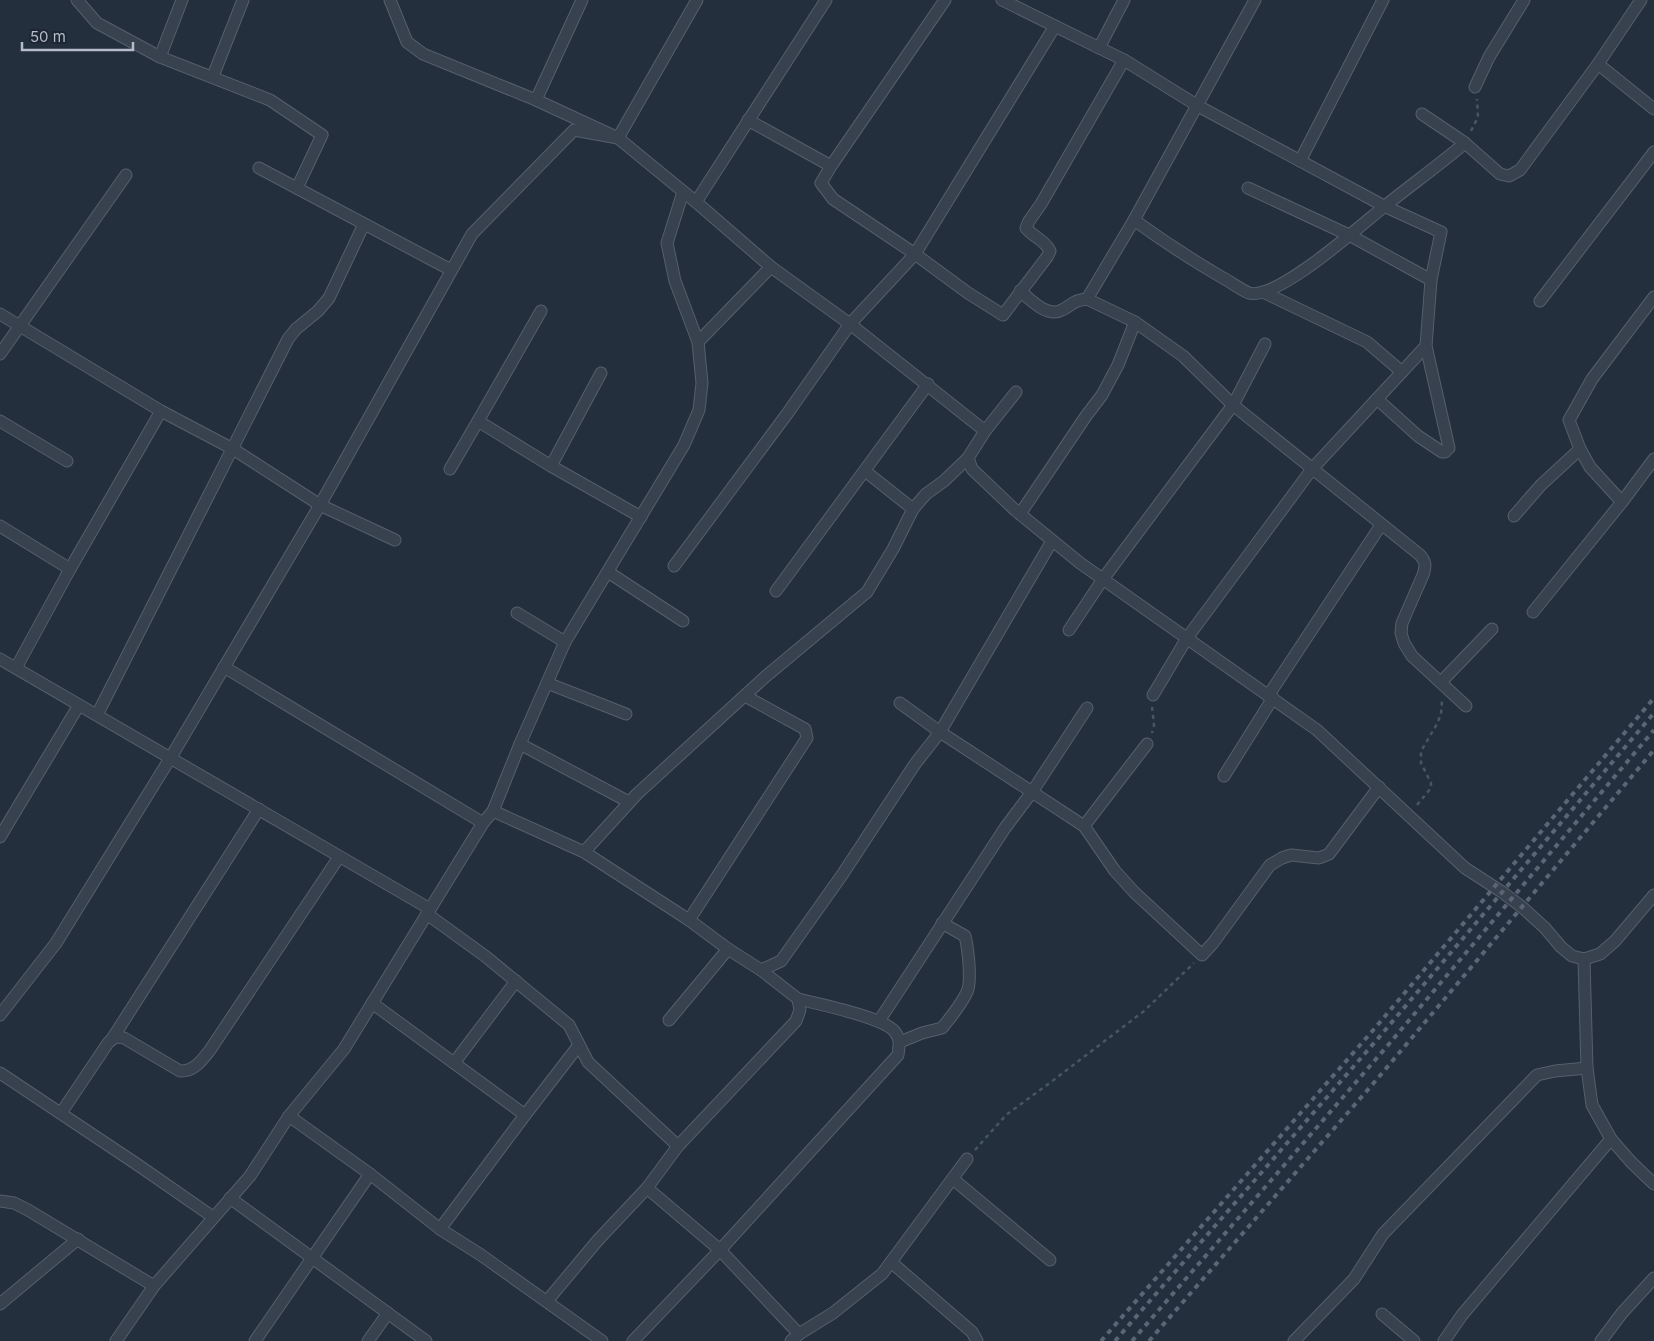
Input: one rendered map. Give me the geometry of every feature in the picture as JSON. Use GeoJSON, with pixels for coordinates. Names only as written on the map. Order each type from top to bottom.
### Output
{"type":"FeatureCollection","features":[{"type":"Feature","properties":{"kind":"street"},"geometry":{"type":"LineString","coordinates":[[77,0],[97,23],[160,56],[270,100],[322,135],[297,188]]}},
{"type":"Feature","properties":{"kind":"street"},"geometry":{"type":"LineString","coordinates":[[160,56],[182,0]]}},
{"type":"Feature","properties":{"kind":"street"},"geometry":{"type":"LineString","coordinates":[[213,76],[243,0]]}},
{"type":"Feature","properties":{"kind":"street"},"geometry":{"type":"LineString","coordinates":[[390,0],[407,42],[423,54],[536,100],[618,138],[771,267],[850,324],[985,431]]}},
{"type":"Feature","properties":{"kind":"street"},"geometry":{"type":"LineString","coordinates":[[536,100],[582,0]]}},
{"type":"Feature","properties":{"kind":"street"},"geometry":{"type":"LineString","coordinates":[[618,138],[697,0]]}},
{"type":"Feature","properties":{"kind":"street"},"geometry":{"type":"LineString","coordinates":[[696,202],[826,0]]}},
{"type":"Feature","properties":{"kind":"street"},"geometry":{"type":"LineString","coordinates":[[944,0],[821,183],[833,199],[1002,315],[1047,257],[1050,250],[1047,245],[1031,234],[1026,228],[1124,60]]}},
{"type":"Feature","properties":{"kind":"street"},"geometry":{"type":"LineString","coordinates":[[1099,48],[1124,0]]}},
{"type":"Feature","properties":{"kind":"street"},"geometry":{"type":"LineString","coordinates":[[1087,299],[1134,220],[1255,0]]}},
{"type":"Feature","properties":{"kind":"street"},"geometry":{"type":"LineString","coordinates":[[1300,161],[1383,0]]}},
{"type":"Feature","properties":{"kind":"street"},"geometry":{"type":"LineString","coordinates":[[1475,87],[1489,57],[1524,0]]}},
{"type":"Feature","properties":{"kind":"street"},"geometry":{"type":"LineString","coordinates":[[1422,114],[1465,143],[1500,174],[1510,176],[1520,170],[1598,64],[1641,0]]}},
{"type":"Feature","properties":{"kind":"street"},"geometry":{"type":"LineString","coordinates":[[1006,1],[1124,60],[1198,106],[1384,206],[1441,232],[1431,280],[1426,346],[1449,448],[1442,452],[1418,436],[1377,399]]}},
{"type":"Feature","properties":{"kind":"street"},"geometry":{"type":"LineString","coordinates":[[674,566],[787,414],[850,324],[915,254],[1055,26]]}},
{"type":"Feature","properties":{"kind":"street"},"geometry":{"type":"LineString","coordinates":[[1598,64],[1654,109]]}},
{"type":"Feature","properties":{"kind":"street"},"geometry":{"type":"LineString","coordinates":[[748,120],[831,166]]}},
{"type":"Feature","properties":{"kind":"street"},"geometry":{"type":"LineString","coordinates":[[0,1015],[56,943],[171,758],[320,505],[472,234],[574,130],[618,138]]}},
{"type":"Feature","properties":{"kind":"street"},"geometry":{"type":"LineString","coordinates":[[1134,220],[1179,251],[1250,293],[1263,292],[1313,264],[1465,143]]}},
{"type":"Feature","properties":{"kind":"street"},"geometry":{"type":"LineString","coordinates":[[1540,301],[1654,152]]}},
{"type":"Feature","properties":{"kind":"street"},"geometry":{"type":"LineString","coordinates":[[259,168],[451,270]]}},
{"type":"Feature","properties":{"kind":"street"},"geometry":{"type":"LineString","coordinates":[[0,354],[126,175]]}},
{"type":"Feature","properties":{"kind":"street"},"geometry":{"type":"LineString","coordinates":[[1248,188],[1350,236],[1431,280]]}},
{"type":"Feature","properties":{"kind":"street"},"geometry":{"type":"LineString","coordinates":[[116,1341],[154,1286],[250,1176],[289,1116],[344,1049],[483,824],[493,811],[565,642],[684,445],[699,410],[702,383],[698,342],[675,281],[667,243],[684,192]]}},
{"type":"Feature","properties":{"kind":"street"},"geometry":{"type":"LineString","coordinates":[[97,715],[288,340],[296,329],[318,311],[329,298],[364,224]]}},
{"type":"Feature","properties":{"kind":"street"},"geometry":{"type":"LineString","coordinates":[[698,342],[771,267]]}},
{"type":"Feature","properties":{"kind":"street"},"geometry":{"type":"LineString","coordinates":[[1020,291],[1048,312],[1053,313],[1064,310],[1071,303],[1087,299],[1135,322],[1183,356],[1233,405],[1420,554],[1425,561],[1426,567],[1405,614],[1401,634],[1412,656],[1466,706]]}},
{"type":"Feature","properties":{"kind":"street"},"geometry":{"type":"LineString","coordinates":[[1263,292],[1366,342],[1402,372]]}},
{"type":"Feature","properties":{"kind":"street"},"geometry":{"type":"LineString","coordinates":[[1622,502],[1598,476],[1580,449],[1569,420],[1592,379],[1654,296]]}},
{"type":"Feature","properties":{"kind":"street"},"geometry":{"type":"LineString","coordinates":[[450,469],[540,311]]}},
{"type":"Feature","properties":{"kind":"street"},"geometry":{"type":"LineString","coordinates":[[0,314],[161,411],[233,449],[320,505],[395,540]]}},
{"type":"Feature","properties":{"kind":"street"},"geometry":{"type":"LineString","coordinates":[[1020,514],[1102,394],[1118,365],[1135,322]]}},
{"type":"Feature","properties":{"kind":"street"},"geometry":{"type":"LineString","coordinates":[[1069,630],[1103,579],[1233,405],[1265,344]]}},
{"type":"Feature","properties":{"kind":"street"},"geometry":{"type":"LineString","coordinates":[[1152,695],[1187,638],[1312,469],[1426,346]]}},
{"type":"Feature","properties":{"kind":"street"},"geometry":{"type":"LineString","coordinates":[[551,466],[601,373]]}},
{"type":"Feature","properties":{"kind":"street"},"geometry":{"type":"LineString","coordinates":[[776,591],[928,384]]}},
{"type":"Feature","properties":{"kind":"street"},"geometry":{"type":"LineString","coordinates":[[584,852],[629,802],[765,677],[867,592],[893,549],[913,509],[926,494],[944,481],[968,458],[985,431],[1016,392]]}},
{"type":"Feature","properties":{"kind":"street"},"geometry":{"type":"LineString","coordinates":[[16,668],[70,569],[161,411]]}},
{"type":"Feature","properties":{"kind":"street"},"geometry":{"type":"LineString","coordinates":[[0,421],[67,462]]}},
{"type":"Feature","properties":{"kind":"street"},"geometry":{"type":"LineString","coordinates":[[478,421],[551,466],[641,517]]}},
{"type":"Feature","properties":{"kind":"street"},"geometry":{"type":"LineString","coordinates":[[1514,516],[1541,485],[1580,449]]}},
{"type":"Feature","properties":{"kind":"street"},"geometry":{"type":"LineString","coordinates":[[968,458],[972,469],[1052,541],[1317,730],[1464,868],[1522,907],[1572,956],[1584,959],[1600,954],[1615,941],[1654,895]]}},
{"type":"Feature","properties":{"kind":"street"},"geometry":{"type":"LineString","coordinates":[[1533,612],[1622,502],[1654,459]]}},
{"type":"Feature","properties":{"kind":"street"},"geometry":{"type":"LineString","coordinates":[[865,471],[913,509]]}},
{"type":"Feature","properties":{"kind":"street"},"geometry":{"type":"LineString","coordinates":[[1224,776],[1270,697],[1382,525]]}},
{"type":"Feature","properties":{"kind":"street"},"geometry":{"type":"LineString","coordinates":[[0,526],[70,569]]}},
{"type":"Feature","properties":{"kind":"street"},"geometry":{"type":"LineString","coordinates":[[761,970],[781,961],[842,876],[915,764],[940,732],[1052,541]]}},
{"type":"Feature","properties":{"kind":"street"},"geometry":{"type":"LineString","coordinates":[[608,572],[683,621]]}},
{"type":"Feature","properties":{"kind":"street"},"geometry":{"type":"LineString","coordinates":[[517,613],[565,642]]}},
{"type":"Feature","properties":{"kind":"street"},"geometry":{"type":"LineString","coordinates":[[1442,683],[1492,629]]}},
{"type":"Feature","properties":{"kind":"street"},"geometry":{"type":"LineString","coordinates":[[0,659],[259,809],[429,912],[569,1025],[588,1062],[678,1146]]}},
{"type":"Feature","properties":{"kind":"street"},"geometry":{"type":"LineString","coordinates":[[224,667],[483,824]]}},
{"type":"Feature","properties":{"kind":"street"},"geometry":{"type":"LineString","coordinates":[[547,683],[626,714]]}},
{"type":"Feature","properties":{"kind":"street"},"geometry":{"type":"LineString","coordinates":[[689,920],[807,738],[805,729],[745,696]]}},
{"type":"Feature","properties":{"kind":"street"},"geometry":{"type":"LineString","coordinates":[[900,703],[940,732],[1084,826],[1121,878],[1202,955],[1213,943],[1270,865],[1291,855],[1319,858],[1329,854],[1378,787]]}},
{"type":"Feature","properties":{"kind":"street"},"geometry":{"type":"LineString","coordinates":[[0,837],[79,705]]}},
{"type":"Feature","properties":{"kind":"street"},"geometry":{"type":"LineString","coordinates":[[879,1021],[1005,828],[1032,792],[1087,708]]}},
{"type":"Feature","properties":{"kind":"street"},"geometry":{"type":"LineString","coordinates":[[520,744],[629,802]]}},
{"type":"Feature","properties":{"kind":"street"},"geometry":{"type":"LineString","coordinates":[[1084,826],[1147,744]]}},
{"type":"Feature","properties":{"kind":"street"},"geometry":{"type":"LineString","coordinates":[[61,1113],[112,1039],[259,809]]}},
{"type":"Feature","properties":{"kind":"street"},"geometry":{"type":"LineString","coordinates":[[493,811],[584,852],[689,920],[728,949],[761,970],[798,999],[879,1021],[894,1031],[900,1042],[898,1055],[720,1250],[633,1341]]}},
{"type":"Feature","properties":{"kind":"street"},"geometry":{"type":"LineString","coordinates":[[112,1039],[118,1036],[124,1038],[180,1071],[185,1071],[200,1063],[215,1044],[339,857]]}},
{"type":"Feature","properties":{"kind":"street"},"geometry":{"type":"LineString","coordinates":[[900,1042],[922,1033],[942,1028],[956,1011],[968,990],[969,952],[965,936],[942,923]]}},
{"type":"Feature","properties":{"kind":"street"},"geometry":{"type":"LineString","coordinates":[[670,1020],[728,949]]}},
{"type":"Feature","properties":{"kind":"street"},"geometry":{"type":"LineString","coordinates":[[1584,959],[1587,1068],[1592,1105],[1612,1139],[1631,1162],[1654,1184]]}},
{"type":"Feature","properties":{"kind":"street"},"geometry":{"type":"LineString","coordinates":[[454,1063],[516,981]]}},
{"type":"Feature","properties":{"kind":"street"},"geometry":{"type":"LineString","coordinates":[[546,1301],[598,1240],[647,1188],[678,1146],[796,1021],[800,1010],[798,999]]}},
{"type":"Feature","properties":{"kind":"street"},"geometry":{"type":"LineString","coordinates":[[372,1003],[524,1115]]}},
{"type":"Feature","properties":{"kind":"street"},"geometry":{"type":"LineString","coordinates":[[440,1229],[524,1115],[579,1045]]}},
{"type":"Feature","properties":{"kind":"street"},"geometry":{"type":"LineString","coordinates":[[1294,1341],[1354,1280],[1384,1234],[1537,1075],[1587,1068]]}},
{"type":"Feature","properties":{"kind":"street"},"geometry":{"type":"LineString","coordinates":[[0,1073],[213,1217]]}},
{"type":"Feature","properties":{"kind":"street"},"geometry":{"type":"LineString","coordinates":[[289,1116],[370,1174],[440,1229],[481,1255],[602,1341]]}},
{"type":"Feature","properties":{"kind":"street"},"geometry":{"type":"LineString","coordinates":[[1444,1341],[1462,1315],[1612,1139]]}},
{"type":"Feature","properties":{"kind":"street"},"geometry":{"type":"LineString","coordinates":[[647,1188],[720,1250],[795,1338],[840,1307],[882,1274],[967,1159]]}},
{"type":"Feature","properties":{"kind":"street"},"geometry":{"type":"LineString","coordinates":[[256,1341],[370,1174]]}},
{"type":"Feature","properties":{"kind":"street"},"geometry":{"type":"LineString","coordinates":[[953,1179],[1050,1260]]}},
{"type":"Feature","properties":{"kind":"street"},"geometry":{"type":"LineString","coordinates":[[230,1198],[426,1341]]}},
{"type":"Feature","properties":{"kind":"street"},"geometry":{"type":"LineString","coordinates":[[0,1201],[14,1203],[78,1239],[154,1286]]}},
{"type":"Feature","properties":{"kind":"street"},"geometry":{"type":"LineString","coordinates":[[0,1304],[78,1239]]}},
{"type":"Feature","properties":{"kind":"street"},"geometry":{"type":"LineString","coordinates":[[891,1262],[972,1332],[977,1341]]}},
{"type":"Feature","properties":{"kind":"street"},"geometry":{"type":"LineString","coordinates":[[1601,1341],[1622,1313],[1654,1278]]}},
{"type":"Feature","properties":{"kind":"street"},"geometry":{"type":"LineString","coordinates":[[368,1341],[388,1313]]}},
{"type":"Feature","properties":{"kind":"street"},"geometry":{"type":"LineString","coordinates":[[1382,1314],[1414,1341]]}},
{"type":"Feature","properties":{"kind":"path"},"geometry":{"type":"LineString","coordinates":[[1465,143],[1478,117],[1475,87]]}},
{"type":"Feature","properties":{"kind":"path"},"geometry":{"type":"LineString","coordinates":[[1409,816],[1430,788],[1431,783],[1421,763],[1421,751],[1438,724],[1441,714],[1442,683]]}},
{"type":"Feature","properties":{"kind":"path"},"geometry":{"type":"LineString","coordinates":[[1147,744],[1154,725],[1152,695]]}},
{"type":"Feature","properties":{"kind":"path"},"geometry":{"type":"LineString","coordinates":[[967,1159],[1006,1115],[1144,1011],[1202,955]]}},
{"type":"Feature","properties":{"kind":"railway"},"geometry":{"type":"LineString","coordinates":[[1101,1341],[1375,1028],[1654,698]]}},
{"type":"Feature","properties":{"kind":"railway"},"geometry":{"type":"LineString","coordinates":[[1115,1341],[1381,1035],[1654,713]]}},
{"type":"Feature","properties":{"kind":"railway"},"geometry":{"type":"LineString","coordinates":[[1132,1341],[1389,1044],[1654,730]]}},
{"type":"Feature","properties":{"kind":"railway"},"geometry":{"type":"LineString","coordinates":[[1149,1341],[1378,1078],[1654,750]]}}]}
